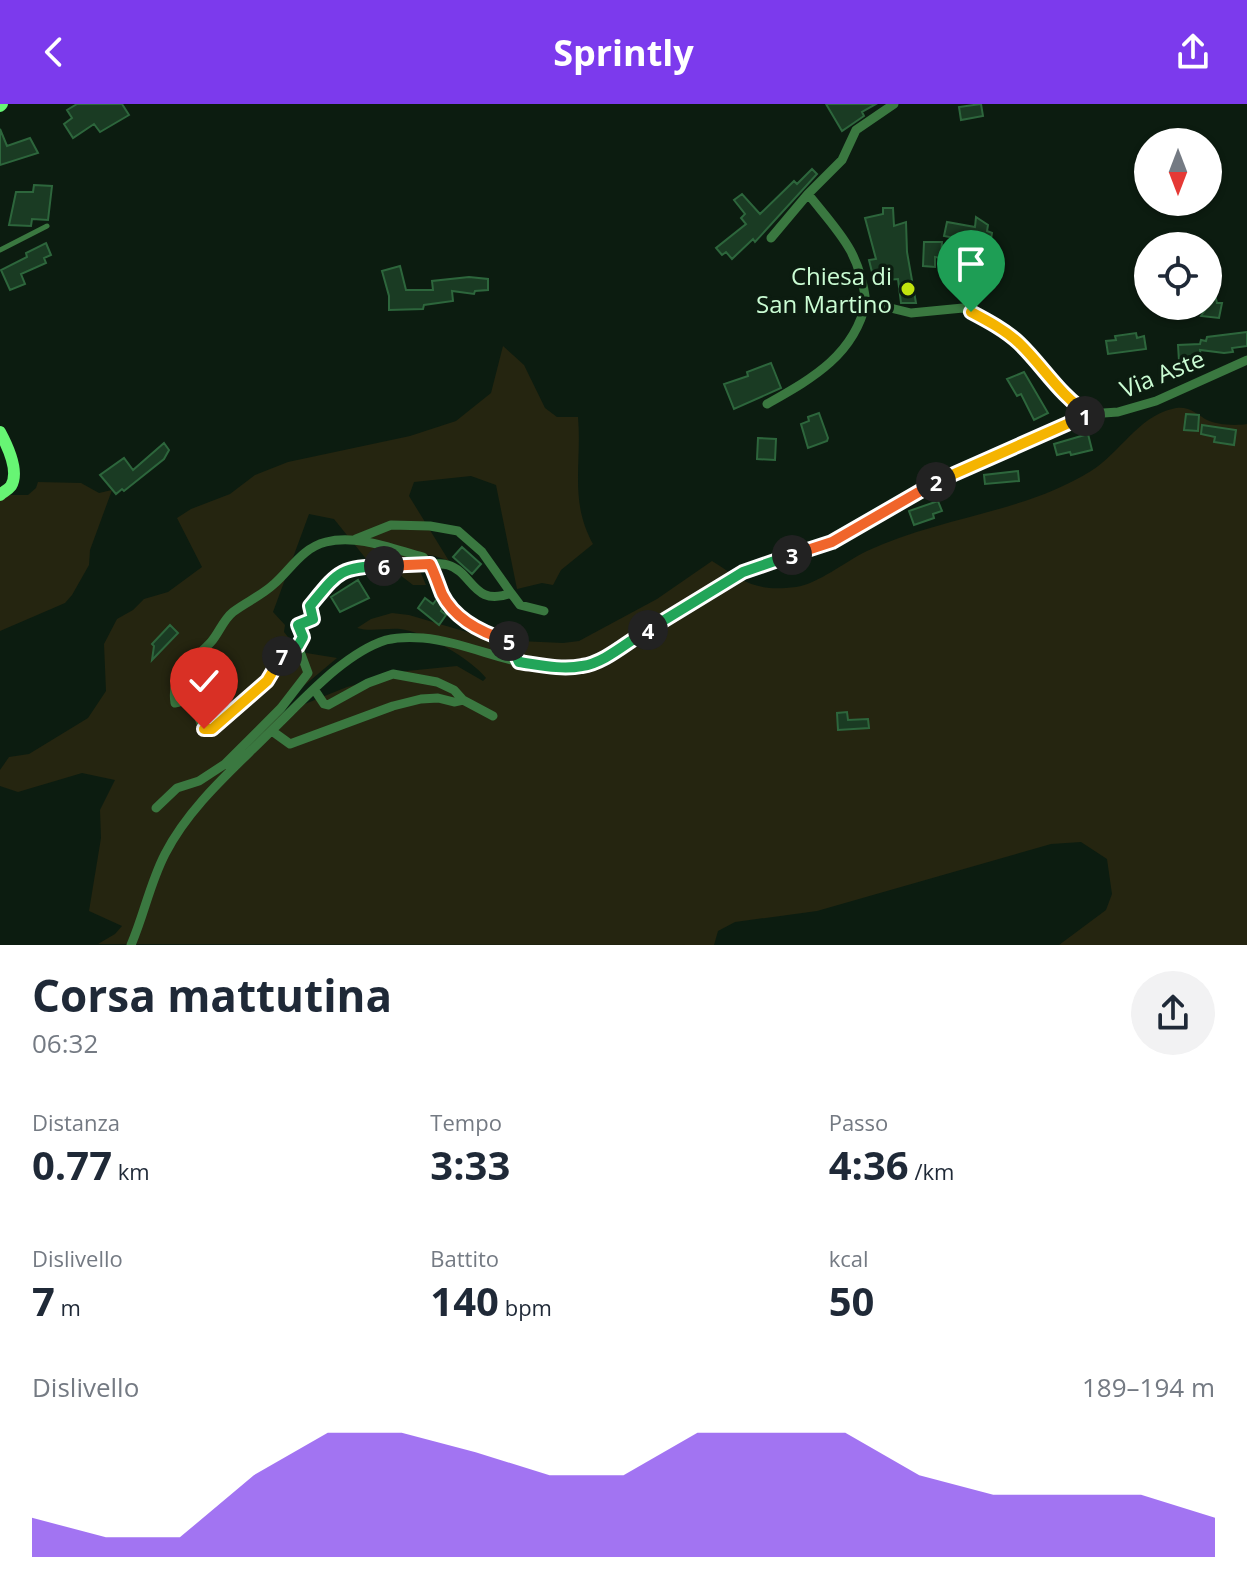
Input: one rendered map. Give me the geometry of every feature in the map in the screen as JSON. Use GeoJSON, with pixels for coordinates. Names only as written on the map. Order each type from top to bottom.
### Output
{"type":"FeatureCollection","features":[{"type":"Feature","properties":{"kind":"street"},"geometry":{"type":"LineString","coordinates":[[771,238],[842,160],[856,130],[894,104]]}},
{"type":"Feature","properties":{"kind":"street"},"geometry":{"type":"LineString","coordinates":[[767,404],[830,364],[858,325],[866,302],[862,273],[851,249],[808,194]]}},
{"type":"Feature","properties":{"kind":"street"},"geometry":{"type":"LineString","coordinates":[[866,302],[911,313],[963,308],[1009,334],[1074,405],[1089,414]]}},
{"type":"Feature","properties":{"kind":"street","name":"Via Aste"},"geometry":{"type":"LineString","coordinates":[[131,945],[160,867],[175,839],[211,790],[314,689],[385,640],[401,637],[446,641],[519,662],[563,668],[583,666],[595,662],[743,572],[832,542],[938,480],[1089,414],[1118,412],[1147,404],[1247,360]]}},
{"type":"Feature","properties":{"kind":"street"},"geometry":{"type":"LineString","coordinates":[[0,432],[11,453],[13,479],[11,486],[0,495]]}},
{"type":"Feature","properties":{"kind":"street"},"geometry":{"type":"LineString","coordinates":[[511,593],[493,596],[481,593],[448,565],[356,567],[338,573],[310,606],[313,619],[298,625],[303,637],[298,646],[280,658],[267,681],[212,729],[202,726],[198,718],[199,708],[208,686],[225,679],[224,671],[207,674],[184,700],[175,703],[178,675],[194,656],[210,643],[231,613],[274,584],[299,556],[324,542],[356,539],[391,525],[430,526],[458,531],[482,552],[520,605],[544,611]]}},
{"type":"Feature","properties":{"kind":"street"},"geometry":{"type":"LineString","coordinates":[[356,539],[423,557],[430,564],[442,594],[465,622],[509,642],[519,662]]}},
{"type":"Feature","properties":{"kind":"street"},"geometry":{"type":"LineString","coordinates":[[156,808],[177,788],[199,781],[218,770],[281,708],[308,673],[298,646]]}},
{"type":"Feature","properties":{"kind":"street"},"geometry":{"type":"LineString","coordinates":[[314,689],[328,705],[383,676],[404,674],[437,682],[454,690],[463,700],[493,716]]}},
{"type":"Feature","properties":{"kind":"street"},"geometry":{"type":"LineString","coordinates":[[272,731],[290,744],[393,706],[421,699],[463,700]]}},
{"type":"Feature","properties":{"kind":"lane"},"geometry":{"type":"LineString","coordinates":[[0,250],[47,226]]}},
{"type":"Feature","properties":{"kind":"shaded area"},"geometry":{"type":"Polygon","coordinates":[[[503,346],[524,365],[545,408],[557,417],[578,417],[579,497],[593,544],[561,570],[553,585],[542,583],[517,589],[496,485],[471,476],[414,482],[409,496],[449,561],[425,555],[410,559],[409,562],[420,571],[426,585],[413,585],[387,565],[367,560],[334,519],[309,514],[273,612],[285,625],[284,632],[300,652],[337,658],[281,705],[280,714],[347,687],[407,671],[457,666],[483,681],[486,678],[459,655],[422,635],[400,629],[357,628],[371,619],[392,613],[409,615],[494,640],[563,643],[579,641],[657,599],[712,561],[742,580],[760,587],[805,585],[867,551],[895,540],[1010,506],[1065,485],[1091,471],[1139,427],[1160,413],[1186,409],[1215,423],[1247,424],[1247,945],[1059,945],[1106,910],[1112,894],[1107,859],[1081,842],[1051,844],[817,911],[735,922],[718,931],[714,945],[98,944],[122,926],[89,911],[101,838],[100,810],[115,780],[82,773],[18,792],[0,786],[0,770],[9,757],[29,754],[88,718],[106,691],[104,644],[117,619],[144,599],[168,592],[202,567],[177,518],[191,509],[230,494],[255,475],[288,462],[410,436],[456,421],[491,393],[503,346]]]}},
{"type":"Feature","properties":{"kind":"shaded area"},"geometry":{"type":"Polygon","coordinates":[[[38,482],[81,483],[99,493],[112,490],[90,550],[89,565],[72,595],[65,603],[0,631],[0,501],[8,495],[28,495],[38,482]]]}},
{"type":"Feature","properties":{"kind":"building"},"geometry":{"type":"Polygon","coordinates":[[[77,104],[122,104],[129,115],[100,132],[94,124],[73,138],[64,124],[72,118],[67,110],[77,104]]]}},
{"type":"Feature","properties":{"kind":"building"},"geometry":{"type":"Polygon","coordinates":[[[826,104],[876,104],[862,112],[864,116],[842,131],[826,104]]]}},
{"type":"Feature","properties":{"kind":"building"},"geometry":{"type":"Polygon","coordinates":[[[981,104],[983,116],[961,120],[959,107],[981,104]]]}},
{"type":"Feature","properties":{"kind":"building"},"geometry":{"type":"Polygon","coordinates":[[[0,129],[7,146],[30,138],[38,153],[0,165],[0,129]]]}},
{"type":"Feature","properties":{"kind":"building"},"geometry":{"type":"Polygon","coordinates":[[[812,169],[817,174],[755,242],[753,239],[732,259],[726,252],[722,255],[716,248],[746,224],[741,218],[745,214],[734,200],[742,194],[760,214],[794,181],[797,184],[812,169]]]}},
{"type":"Feature","properties":{"kind":"building"},"geometry":{"type":"Polygon","coordinates":[[[34,185],[52,186],[48,220],[32,219],[31,226],[9,225],[16,192],[33,192],[34,185]]]}},
{"type":"Feature","properties":{"kind":"building"},"geometry":{"type":"Polygon","coordinates":[[[883,208],[893,208],[894,226],[906,222],[907,252],[916,303],[901,303],[898,279],[887,280],[886,274],[873,276],[869,260],[876,259],[865,218],[883,214],[883,208]]]}},
{"type":"Feature","properties":{"kind":"building"},"geometry":{"type":"Polygon","coordinates":[[[976,217],[988,225],[987,231],[992,233],[990,245],[944,236],[947,222],[975,227],[976,217]]]}},
{"type":"Feature","properties":{"kind":"building"},"geometry":{"type":"Polygon","coordinates":[[[924,242],[942,242],[941,258],[935,257],[935,267],[923,266],[924,242]]]}},
{"type":"Feature","properties":{"kind":"building"},"geometry":{"type":"Polygon","coordinates":[[[46,243],[51,255],[44,258],[46,263],[21,274],[25,284],[10,290],[1,270],[46,243]]]}},
{"type":"Feature","properties":{"kind":"building"},"geometry":{"type":"Polygon","coordinates":[[[400,266],[406,290],[433,290],[432,281],[469,277],[488,279],[488,290],[475,291],[474,294],[452,291],[453,301],[424,305],[423,309],[389,310],[389,296],[382,271],[400,266]]]}},
{"type":"Feature","properties":{"kind":"building"},"geometry":{"type":"Polygon","coordinates":[[[1247,332],[1247,346],[1232,348],[1233,352],[1200,350],[1201,359],[1179,361],[1178,345],[1200,344],[1207,337],[1247,332]]]}},
{"type":"Feature","properties":{"kind":"building"},"geometry":{"type":"Polygon","coordinates":[[[1136,333],[1137,338],[1144,336],[1146,349],[1108,354],[1106,341],[1116,340],[1115,336],[1136,333]]]}},
{"type":"Feature","properties":{"kind":"building"},"geometry":{"type":"Polygon","coordinates":[[[771,363],[781,388],[734,409],[724,384],[748,376],[747,372],[771,363]]]}},
{"type":"Feature","properties":{"kind":"building"},"geometry":{"type":"Polygon","coordinates":[[[1024,372],[1048,413],[1034,420],[1021,394],[1017,396],[1007,379],[1024,372]]]}},
{"type":"Feature","properties":{"kind":"building"},"geometry":{"type":"Polygon","coordinates":[[[819,413],[828,438],[808,448],[801,424],[819,413]]]}},
{"type":"Feature","properties":{"kind":"building"},"geometry":{"type":"Polygon","coordinates":[[[1186,414],[1199,415],[1198,431],[1184,430],[1186,414]]]}},
{"type":"Feature","properties":{"kind":"building"},"geometry":{"type":"Polygon","coordinates":[[[1202,425],[1236,430],[1234,445],[1214,442],[1215,437],[1201,434],[1202,425]]]}},
{"type":"Feature","properties":{"kind":"building"},"geometry":{"type":"Polygon","coordinates":[[[1088,434],[1092,450],[1057,455],[1054,444],[1088,434]]]}},
{"type":"Feature","properties":{"kind":"building"},"geometry":{"type":"Polygon","coordinates":[[[758,438],[776,439],[775,460],[757,459],[758,438]]]}},
{"type":"Feature","properties":{"kind":"building"},"geometry":{"type":"Polygon","coordinates":[[[164,443],[169,450],[164,459],[124,491],[122,489],[116,494],[100,475],[124,458],[133,470],[164,443]]]}},
{"type":"Feature","properties":{"kind":"building"},"geometry":{"type":"Polygon","coordinates":[[[1018,471],[1019,481],[985,484],[984,475],[1018,471]]]}},
{"type":"Feature","properties":{"kind":"building"},"geometry":{"type":"Polygon","coordinates":[[[938,501],[942,511],[933,514],[934,518],[914,525],[909,511],[938,501]]]}},
{"type":"Feature","properties":{"kind":"building"},"geometry":{"type":"Polygon","coordinates":[[[462,547],[481,564],[472,574],[453,557],[462,547]]]}},
{"type":"Feature","properties":{"kind":"building"},"geometry":{"type":"Polygon","coordinates":[[[358,580],[369,598],[340,612],[331,597],[358,580]]]}},
{"type":"Feature","properties":{"kind":"building"},"geometry":{"type":"Polygon","coordinates":[[[425,598],[433,604],[437,599],[443,608],[441,611],[446,615],[439,625],[418,608],[425,598]]]}},
{"type":"Feature","properties":{"kind":"building"},"geometry":{"type":"Polygon","coordinates":[[[170,625],[178,633],[152,660],[152,644],[170,625]]]}},
{"type":"Feature","properties":{"kind":"building"},"geometry":{"type":"Polygon","coordinates":[[[847,712],[848,720],[868,719],[869,728],[838,730],[837,713],[847,712]]]}},
{"type":"Feature","properties":{"kind":"place","name":"Chiesa di San Martino"},"geometry":{"type":"Point","coordinates":[908,289]}},
{"type":"Feature","properties":{"kind":"route"},"geometry":{"type":"LineString","coordinates":[[204,729],[212,729],[271,677],[280,658],[298,646],[303,637],[298,625],[313,619],[310,606],[338,573],[346,570],[430,564],[442,594],[465,622],[509,642],[519,662],[563,668],[583,666],[595,662],[743,572],[832,542],[938,480],[1089,414],[1074,405],[1019,344],[1001,329],[971,312]]}}]}
